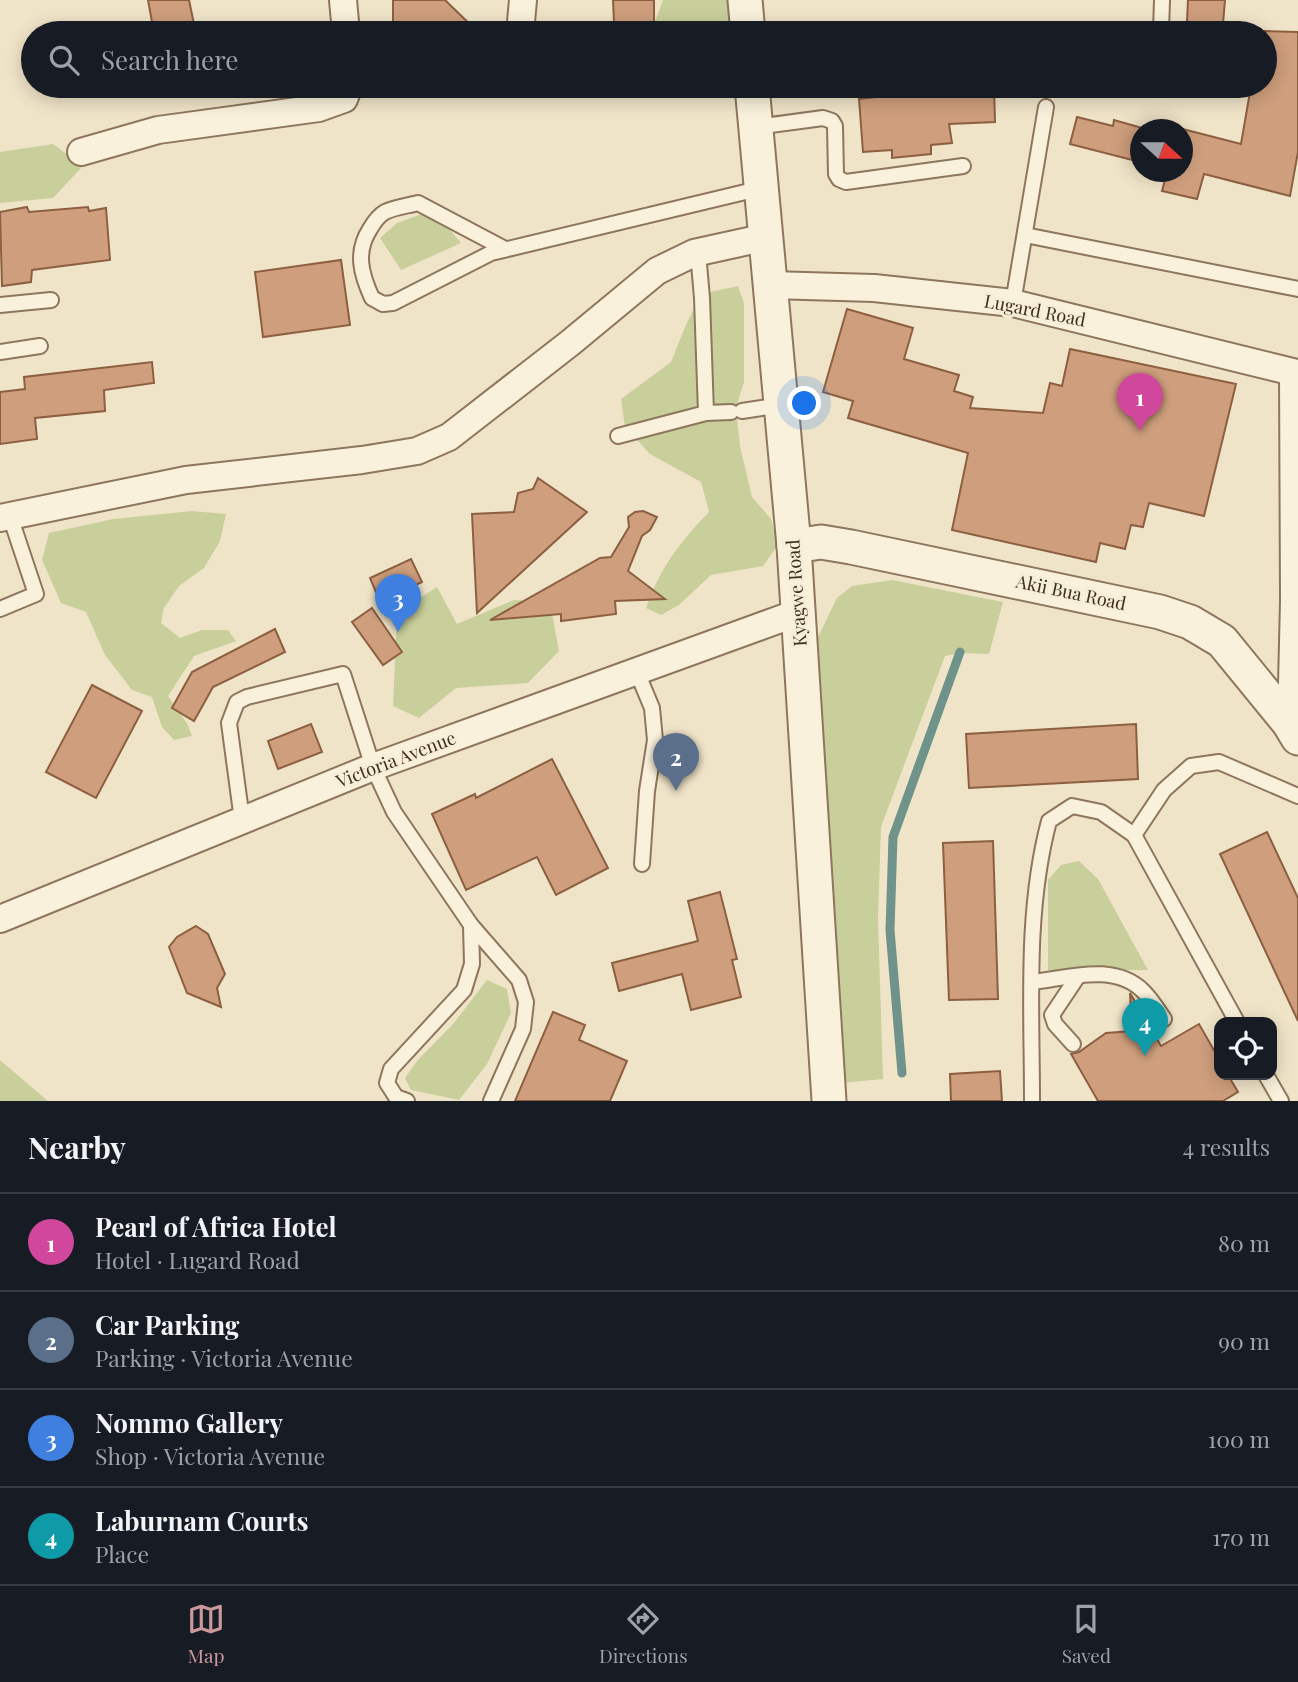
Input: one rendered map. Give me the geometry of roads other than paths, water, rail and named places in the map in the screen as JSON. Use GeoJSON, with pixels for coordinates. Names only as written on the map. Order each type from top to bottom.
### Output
{"type":"FeatureCollection","features":[{"type":"Feature","properties":{"kind":"street"},"geometry":{"type":"LineString","coordinates":[[343,0],[345,21]]}},
{"type":"Feature","properties":{"kind":"street"},"geometry":{"type":"LineString","coordinates":[[521,21],[523,0]]}},
{"type":"Feature","properties":{"kind":"street"},"geometry":{"type":"LineString","coordinates":[[745,0],[747,21]]}},
{"type":"Feature","properties":{"kind":"street"},"geometry":{"type":"LineString","coordinates":[[81,152],[158,130],[320,108],[344,98]]}},
{"type":"Feature","properties":{"kind":"street","name":"Kyagwe Road"},"geometry":{"type":"LineString","coordinates":[[753,98],[794,547],[829,1101]]}},
{"type":"Feature","properties":{"kind":"street"},"geometry":{"type":"LineString","coordinates":[[5,517],[186,480],[417,451],[449,437],[657,271],[694,253],[766,237]]}},
{"type":"Feature","properties":{"kind":"street","name":"Lugard Road"},"geometry":{"type":"LineString","coordinates":[[771,285],[874,288],[1013,303],[1296,372]]}},
{"type":"Feature","properties":{"kind":"street"},"geometry":{"type":"LineString","coordinates":[[1294,732],[1296,372]]}},
{"type":"Feature","properties":{"kind":"street","name":"Akii Bua Road"},"geometry":{"type":"LineString","coordinates":[[794,547],[821,542],[841,545],[1160,612],[1190,622],[1222,641],[1294,732]]}},
{"type":"Feature","properties":{"kind":"street","name":"Victoria Avenue"},"geometry":{"type":"LineString","coordinates":[[0,919],[373,767],[797,613]]}},
{"type":"Feature","properties":{"kind":"lane"},"geometry":{"type":"LineString","coordinates":[[1161,21],[1162,0]]}},
{"type":"Feature","properties":{"kind":"lane"},"geometry":{"type":"LineString","coordinates":[[1013,303],[1046,107]]}},
{"type":"Feature","properties":{"kind":"lane"},"geometry":{"type":"LineString","coordinates":[[756,127],[823,118],[832,121],[835,126],[836,174],[846,182],[963,166]]}},
{"type":"Feature","properties":{"kind":"lane"},"geometry":{"type":"LineString","coordinates":[[505,249],[418,203],[387,211],[378,217],[360,250],[366,285],[372,298],[383,304],[393,303],[491,253],[762,188]]}},
{"type":"Feature","properties":{"kind":"lane"},"geometry":{"type":"LineString","coordinates":[[1025,235],[1298,289]]}},
{"type":"Feature","properties":{"kind":"lane"},"geometry":{"type":"LineString","coordinates":[[699,264],[706,413]]}},
{"type":"Feature","properties":{"kind":"lane"},"geometry":{"type":"LineString","coordinates":[[0,305],[51,300]]}},
{"type":"Feature","properties":{"kind":"lane"},"geometry":{"type":"LineString","coordinates":[[0,352],[40,346]]}},
{"type":"Feature","properties":{"kind":"lane"},"geometry":{"type":"LineString","coordinates":[[618,436],[706,413],[736,412],[782,405]]}},
{"type":"Feature","properties":{"kind":"lane"},"geometry":{"type":"LineString","coordinates":[[0,609],[36,594],[5,517]]}},
{"type":"Feature","properties":{"kind":"lane"},"geometry":{"type":"LineString","coordinates":[[636,671],[652,708],[654,740],[642,864]]}},
{"type":"Feature","properties":{"kind":"lane"},"geometry":{"type":"LineString","coordinates":[[242,820],[229,723],[237,702],[247,697],[343,674],[373,767],[394,812],[471,925],[519,980],[526,1002],[523,1029],[491,1101]]}},
{"type":"Feature","properties":{"kind":"lane"},"geometry":{"type":"LineString","coordinates":[[1134,835],[1164,790],[1191,766],[1219,762],[1298,796]]}},
{"type":"Feature","properties":{"kind":"lane"},"geometry":{"type":"LineString","coordinates":[[1032,1101],[1033,900],[1049,821],[1072,806],[1101,812],[1134,835],[1234,1017]]}},
{"type":"Feature","properties":{"kind":"lane"},"geometry":{"type":"LineString","coordinates":[[407,1101],[396,1097],[387,1083],[391,1069],[464,990],[472,964],[471,925]]}},
{"type":"Feature","properties":{"kind":"lane"},"geometry":{"type":"LineString","coordinates":[[1032,982],[1094,973],[1126,979],[1144,991],[1164,1019]]}},
{"type":"Feature","properties":{"kind":"lane"},"geometry":{"type":"LineString","coordinates":[[1073,1044],[1055,1024],[1052,1015],[1078,976]]}},
{"type":"Feature","properties":{"kind":"lane"},"geometry":{"type":"LineString","coordinates":[[1269,1080],[1281,1101]]}},
{"type":"Feature","properties":{"kind":"waterway"},"geometry":{"type":"LineString","coordinates":[[902,1073],[890,930],[893,837],[960,652]]}},
{"type":"Feature","properties":{"kind":"place","name":"Pearl of Africa Hotel"},"geometry":{"type":"Point","coordinates":[1140,431]}},
{"type":"Feature","properties":{"kind":"place","name":"Nommo Gallery"},"geometry":{"type":"Point","coordinates":[398,632]}},
{"type":"Feature","properties":{"kind":"place","name":"Car Parking"},"geometry":{"type":"Point","coordinates":[676,791]}},
{"type":"Feature","properties":{"kind":"place","name":"Laburnam Courts"},"geometry":{"type":"Point","coordinates":[1145,1056]}}]}
